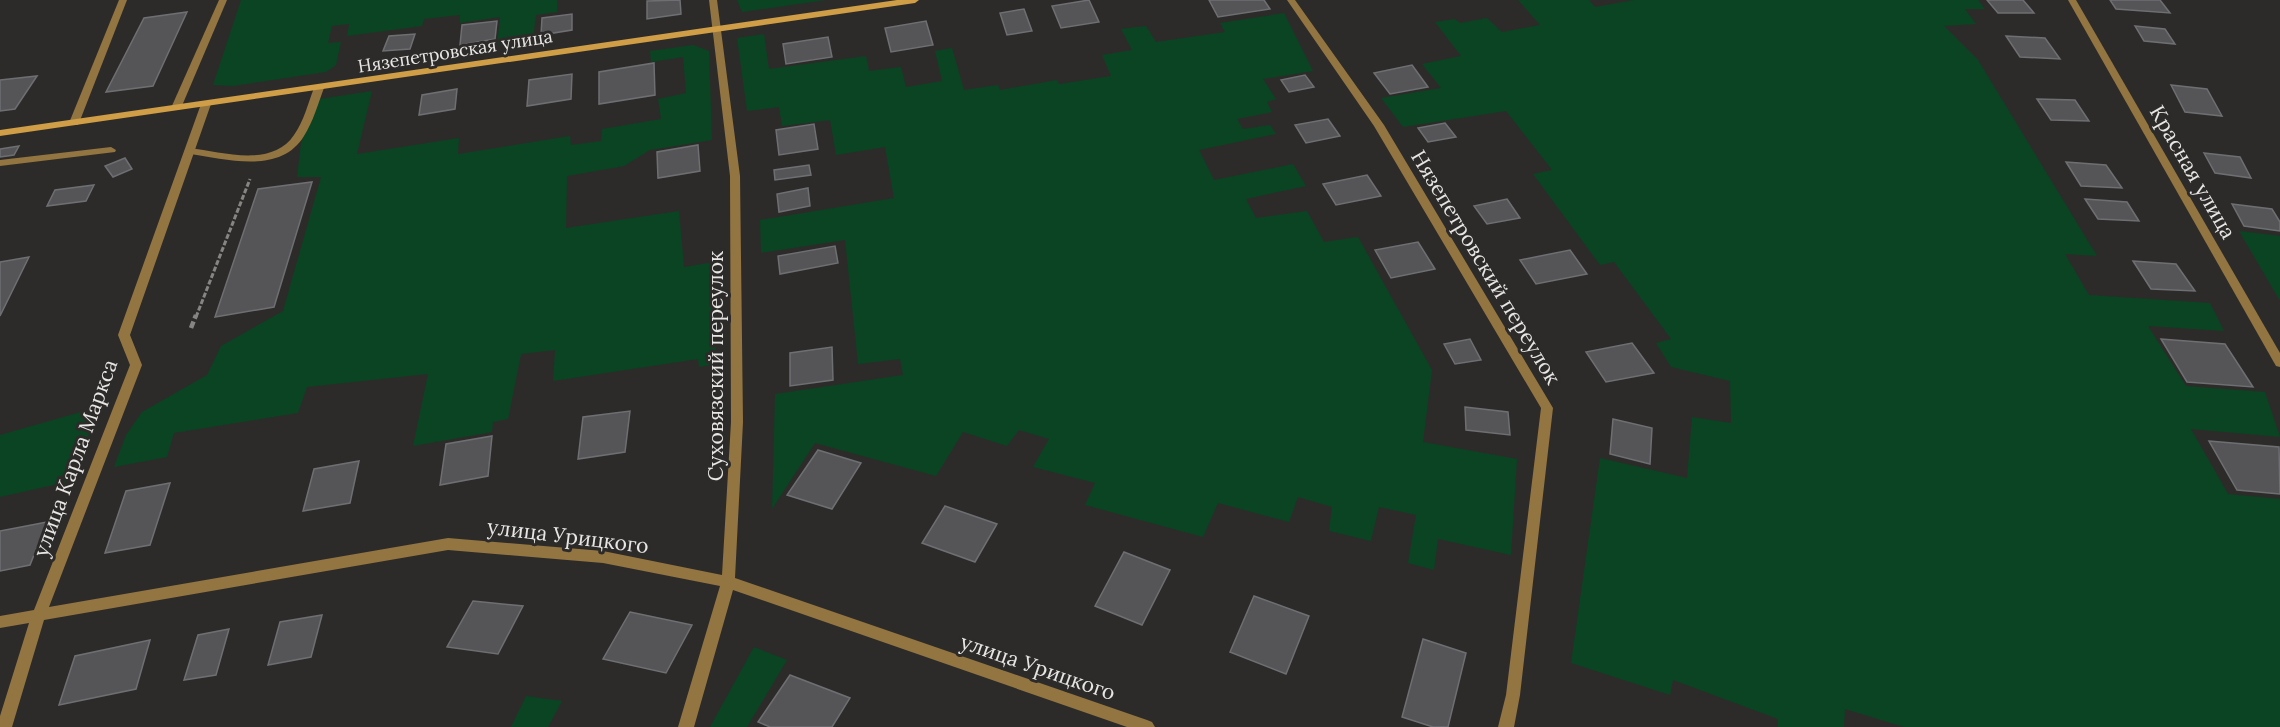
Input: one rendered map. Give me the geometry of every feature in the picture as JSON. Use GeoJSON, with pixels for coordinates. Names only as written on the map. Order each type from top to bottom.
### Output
{"type":"FeatureCollection","features":[{"type":"Feature","properties":{"kind":"main road","name":"Нязепетровская улица"},"geometry":{"type":"LineString","coordinates":[[0,133],[915,0]]}},
{"type":"Feature","properties":{"kind":"street"},"geometry":{"type":"LineString","coordinates":[[74,123],[123,0]]}},
{"type":"Feature","properties":{"kind":"street"},"geometry":{"type":"LineString","coordinates":[[176,108],[223,0]]}},
{"type":"Feature","properties":{"kind":"street","name":"Суховязский переулок"},"geometry":{"type":"LineString","coordinates":[[686,727],[728,582],[737,422],[735,176],[713,0]]}},
{"type":"Feature","properties":{"kind":"street","name":"Нязепетровский переулок"},"geometry":{"type":"LineString","coordinates":[[1291,0],[1379,125],[1547,408],[1513,695],[1506,727]]}},
{"type":"Feature","properties":{"kind":"street","name":"Красная улица"},"geometry":{"type":"LineString","coordinates":[[2072,0],[2280,363]]}},
{"type":"Feature","properties":{"kind":"street"},"geometry":{"type":"LineString","coordinates":[[189,151],[258,159],[275,155],[292,146],[299,136],[319,88]]}},
{"type":"Feature","properties":{"kind":"street","name":"улица Карла Маркса"},"geometry":{"type":"LineString","coordinates":[[4,727],[39,615],[136,365],[124,335],[206,104]]}},
{"type":"Feature","properties":{"kind":"street"},"geometry":{"type":"LineString","coordinates":[[0,163],[111,150]]}},
{"type":"Feature","properties":{"kind":"street"},"geometry":{"type":"LineString","coordinates":[[2266,340],[2280,342]]}},
{"type":"Feature","properties":{"kind":"street","name":"улица Урицкого"},"geometry":{"type":"LineString","coordinates":[[0,622],[448,544],[603,557],[728,582],[1148,727]]}},
{"type":"Feature","properties":{"kind":"path"},"geometry":{"type":"LineString","coordinates":[[191,328],[258,159]]}},
{"type":"Feature","properties":{"kind":"green space"},"geometry":{"type":"Polygon","coordinates":[[[241,0],[557,0],[557,12],[536,15],[533,39],[497,45],[500,17],[460,23],[460,15],[424,19],[422,26],[347,36],[349,24],[332,26],[328,43],[341,42],[336,65],[326,72],[233,86],[213,85],[241,0]]]}},
{"type":"Feature","properties":{"kind":"green space"},"geometry":{"type":"Polygon","coordinates":[[[737,0],[826,0],[742,12],[737,0]]]}},
{"type":"Feature","properties":{"kind":"green space"},"geometry":{"type":"Polygon","coordinates":[[[1518,0],[1589,0],[1595,7],[1634,0],[1978,0],[1985,9],[1965,9],[1976,24],[1944,26],[1978,60],[2097,256],[2065,254],[2089,295],[2210,303],[2224,331],[2148,326],[2186,386],[2265,392],[2280,437],[2191,429],[2228,494],[2280,499],[2280,727],[1904,727],[1845,709],[1844,727],[1778,727],[1778,719],[1673,680],[1670,695],[1571,663],[1600,458],[1687,478],[1692,417],[1731,423],[1730,381],[1671,367],[1656,343],[1671,339],[1614,262],[1600,265],[1533,174],[1552,170],[1506,111],[1403,127],[1381,98],[1441,88],[1422,64],[1461,56],[1435,22],[1455,19],[1460,23],[1487,18],[1502,32],[1540,25],[1518,0]]]}},
{"type":"Feature","properties":{"kind":"green space"},"geometry":{"type":"Polygon","coordinates":[[[1284,13],[1313,71],[1263,79],[1276,99],[1267,102],[1272,112],[1237,119],[1243,129],[1270,125],[1276,134],[1199,150],[1214,180],[1293,164],[1306,186],[1246,199],[1256,218],[1307,211],[1324,242],[1358,237],[1432,370],[1423,442],[1517,459],[1511,555],[1438,539],[1434,570],[1408,563],[1416,515],[1379,507],[1371,541],[1329,531],[1332,507],[1298,497],[1289,522],[1218,503],[1203,537],[1085,505],[1095,483],[1033,467],[1049,439],[1019,430],[1007,446],[963,432],[936,476],[815,443],[772,509],[775,394],[903,375],[900,359],[858,364],[845,240],[761,253],[760,220],[894,198],[885,147],[836,155],[830,120],[782,126],[779,107],[747,111],[737,38],[764,34],[769,69],[866,56],[869,71],[901,67],[906,87],[942,81],[935,51],[952,48],[964,90],[998,85],[1000,90],[1057,80],[1059,84],[1111,76],[1102,55],[1132,50],[1121,29],[1146,26],[1156,42],[1225,32],[1220,23],[1284,13]]]}},
{"type":"Feature","properties":{"kind":"green space"},"geometry":{"type":"Polygon","coordinates":[[[693,45],[709,51],[712,140],[650,150],[624,166],[567,176],[566,228],[679,211],[684,267],[721,261],[715,364],[699,367],[698,359],[553,381],[555,350],[521,354],[508,419],[493,422],[492,432],[413,446],[428,374],[307,387],[298,413],[174,433],[167,457],[114,467],[126,435],[142,412],[207,375],[221,346],[283,311],[321,177],[297,177],[301,143],[319,99],[372,91],[357,154],[459,138],[458,154],[570,136],[571,145],[601,141],[602,129],[661,119],[658,99],[686,93],[683,57],[651,62],[650,51],[693,45]]]}},
{"type":"Feature","properties":{"kind":"green space"},"geometry":{"type":"Polygon","coordinates":[[[2239,231],[2280,236],[2280,301],[2239,231]]]}},
{"type":"Feature","properties":{"kind":"green space"},"geometry":{"type":"Polygon","coordinates":[[[102,406],[67,482],[0,497],[0,435],[102,406]]]}},
{"type":"Feature","properties":{"kind":"green space"},"geometry":{"type":"Polygon","coordinates":[[[754,647],[787,660],[747,727],[710,727],[754,647]]]}},
{"type":"Feature","properties":{"kind":"green space"},"geometry":{"type":"Polygon","coordinates":[[[526,696],[562,701],[548,727],[511,727],[526,696]]]}},
{"type":"Feature","properties":{"kind":"building"},"geometry":{"type":"Polygon","coordinates":[[[680,0],[681,14],[647,19],[647,1],[680,0]]]}},
{"type":"Feature","properties":{"kind":"building"},"geometry":{"type":"Polygon","coordinates":[[[1089,0],[1099,22],[1061,28],[1052,6],[1089,0]]]}},
{"type":"Feature","properties":{"kind":"building"},"geometry":{"type":"Polygon","coordinates":[[[1209,0],[1264,0],[1270,9],[1218,17],[1209,0]]]}},
{"type":"Feature","properties":{"kind":"building"},"geometry":{"type":"Polygon","coordinates":[[[1987,0],[2023,0],[2034,13],[1998,13],[1987,0]]]}},
{"type":"Feature","properties":{"kind":"building"},"geometry":{"type":"Polygon","coordinates":[[[2110,0],[2160,0],[2170,13],[2116,9],[2110,0]]]}},
{"type":"Feature","properties":{"kind":"building"},"geometry":{"type":"Polygon","coordinates":[[[1024,9],[1032,31],[1007,35],[1000,13],[1024,9]]]}},
{"type":"Feature","properties":{"kind":"building"},"geometry":{"type":"Polygon","coordinates":[[[187,12],[153,86],[106,92],[144,18],[187,12]]]}},
{"type":"Feature","properties":{"kind":"building"},"geometry":{"type":"Polygon","coordinates":[[[572,14],[572,30],[541,35],[542,18],[572,14]]]}},
{"type":"Feature","properties":{"kind":"building"},"geometry":{"type":"Polygon","coordinates":[[[497,21],[495,39],[460,45],[462,25],[497,21]]]}},
{"type":"Feature","properties":{"kind":"building"},"geometry":{"type":"Polygon","coordinates":[[[926,21],[933,45],[891,52],[885,28],[926,21]]]}},
{"type":"Feature","properties":{"kind":"building"},"geometry":{"type":"Polygon","coordinates":[[[2135,26],[2165,29],[2175,44],[2144,41],[2135,26]]]}},
{"type":"Feature","properties":{"kind":"building"},"geometry":{"type":"Polygon","coordinates":[[[415,34],[410,49],[383,51],[389,36],[415,34]]]}},
{"type":"Feature","properties":{"kind":"building"},"geometry":{"type":"Polygon","coordinates":[[[2006,36],[2045,38],[2060,59],[2020,57],[2006,36]]]}},
{"type":"Feature","properties":{"kind":"building"},"geometry":{"type":"Polygon","coordinates":[[[828,37],[832,57],[786,64],[783,44],[828,37]]]}},
{"type":"Feature","properties":{"kind":"building"},"geometry":{"type":"Polygon","coordinates":[[[654,63],[655,95],[599,104],[599,72],[654,63]]]}},
{"type":"Feature","properties":{"kind":"building"},"geometry":{"type":"Polygon","coordinates":[[[1412,65],[1428,87],[1390,94],[1374,73],[1412,65]]]}},
{"type":"Feature","properties":{"kind":"building"},"geometry":{"type":"Polygon","coordinates":[[[572,74],[571,99],[527,106],[529,80],[572,74]]]}},
{"type":"Feature","properties":{"kind":"building"},"geometry":{"type":"Polygon","coordinates":[[[1305,75],[1314,87],[1289,92],[1281,80],[1305,75]]]}},
{"type":"Feature","properties":{"kind":"building"},"geometry":{"type":"Polygon","coordinates":[[[37,76],[15,109],[0,111],[0,80],[37,76]]]}},
{"type":"Feature","properties":{"kind":"building"},"geometry":{"type":"Polygon","coordinates":[[[2171,85],[2207,89],[2222,116],[2185,112],[2171,85]]]}},
{"type":"Feature","properties":{"kind":"building"},"geometry":{"type":"Polygon","coordinates":[[[457,89],[455,109],[419,115],[422,95],[457,89]]]}},
{"type":"Feature","properties":{"kind":"building"},"geometry":{"type":"Polygon","coordinates":[[[2037,99],[2075,100],[2089,121],[2051,120],[2037,99]]]}},
{"type":"Feature","properties":{"kind":"building"},"geometry":{"type":"Polygon","coordinates":[[[1328,119],[1340,136],[1306,143],[1295,125],[1328,119]]]}},
{"type":"Feature","properties":{"kind":"building"},"geometry":{"type":"Polygon","coordinates":[[[1445,123],[1456,137],[1428,142],[1418,128],[1445,123]]]}},
{"type":"Feature","properties":{"kind":"building"},"geometry":{"type":"Polygon","coordinates":[[[814,124],[818,149],[779,155],[776,130],[814,124]]]}},
{"type":"Feature","properties":{"kind":"building"},"geometry":{"type":"Polygon","coordinates":[[[698,145],[700,171],[658,178],[657,152],[698,145]]]}},
{"type":"Feature","properties":{"kind":"building"},"geometry":{"type":"Polygon","coordinates":[[[19,146],[14,155],[0,157],[0,149],[19,146]]]}},
{"type":"Feature","properties":{"kind":"building"},"geometry":{"type":"Polygon","coordinates":[[[2204,153],[2240,157],[2251,178],[2215,173],[2204,153]]]}},
{"type":"Feature","properties":{"kind":"building"},"geometry":{"type":"Polygon","coordinates":[[[125,158],[132,169],[113,177],[105,166],[125,158]]]}},
{"type":"Feature","properties":{"kind":"building"},"geometry":{"type":"Polygon","coordinates":[[[2066,162],[2106,165],[2122,188],[2081,186],[2066,162]]]}},
{"type":"Feature","properties":{"kind":"building"},"geometry":{"type":"Polygon","coordinates":[[[809,165],[811,175],[775,180],[774,170],[809,165]]]}},
{"type":"Feature","properties":{"kind":"building"},"geometry":{"type":"Polygon","coordinates":[[[1367,175],[1381,196],[1336,205],[1323,184],[1367,175]]]}},
{"type":"Feature","properties":{"kind":"building"},"geometry":{"type":"Polygon","coordinates":[[[312,182],[274,307],[215,317],[258,189],[312,182]]]}},
{"type":"Feature","properties":{"kind":"building"},"geometry":{"type":"Polygon","coordinates":[[[94,185],[86,201],[47,206],[55,190],[94,185]]]}},
{"type":"Feature","properties":{"kind":"building"},"geometry":{"type":"Polygon","coordinates":[[[808,188],[810,206],[779,212],[777,194],[808,188]]]}},
{"type":"Feature","properties":{"kind":"building"},"geometry":{"type":"Polygon","coordinates":[[[1507,199],[1520,218],[1487,224],[1474,206],[1507,199]]]}},
{"type":"Feature","properties":{"kind":"building"},"geometry":{"type":"Polygon","coordinates":[[[2085,199],[2127,202],[2139,221],[2098,219],[2085,199]]]}},
{"type":"Feature","properties":{"kind":"building"},"geometry":{"type":"Polygon","coordinates":[[[2232,204],[2272,209],[2280,222],[2280,231],[2244,226],[2232,204]]]}},
{"type":"Feature","properties":{"kind":"building"},"geometry":{"type":"Polygon","coordinates":[[[1418,242],[1435,269],[1391,278],[1375,250],[1418,242]]]}},
{"type":"Feature","properties":{"kind":"building"},"geometry":{"type":"Polygon","coordinates":[[[835,246],[838,263],[780,274],[778,256],[835,246]]]}},
{"type":"Feature","properties":{"kind":"building"},"geometry":{"type":"Polygon","coordinates":[[[1570,250],[1587,274],[1536,284],[1520,260],[1570,250]]]}},
{"type":"Feature","properties":{"kind":"building"},"geometry":{"type":"Polygon","coordinates":[[[29,257],[0,316],[0,262],[29,257]]]}},
{"type":"Feature","properties":{"kind":"building"},"geometry":{"type":"Polygon","coordinates":[[[2133,261],[2176,264],[2195,291],[2151,289],[2133,261]]]}},
{"type":"Feature","properties":{"kind":"building"},"geometry":{"type":"Polygon","coordinates":[[[1470,339],[1481,360],[1455,364],[1444,344],[1470,339]]]}},
{"type":"Feature","properties":{"kind":"building"},"geometry":{"type":"Polygon","coordinates":[[[2161,339],[2225,344],[2253,387],[2187,382],[2161,339]]]}},
{"type":"Feature","properties":{"kind":"building"},"geometry":{"type":"Polygon","coordinates":[[[1632,343],[1654,373],[1606,382],[1586,352],[1632,343]]]}},
{"type":"Feature","properties":{"kind":"building"},"geometry":{"type":"Polygon","coordinates":[[[832,347],[833,380],[790,386],[790,353],[832,347]]]}},
{"type":"Feature","properties":{"kind":"building"},"geometry":{"type":"Polygon","coordinates":[[[1465,407],[1508,412],[1510,435],[1466,430],[1465,407]]]}},
{"type":"Feature","properties":{"kind":"building"},"geometry":{"type":"Polygon","coordinates":[[[630,411],[625,452],[578,459],[583,417],[630,411]]]}},
{"type":"Feature","properties":{"kind":"building"},"geometry":{"type":"Polygon","coordinates":[[[1613,419],[1652,428],[1650,464],[1610,454],[1613,419]]]}},
{"type":"Feature","properties":{"kind":"building"},"geometry":{"type":"Polygon","coordinates":[[[492,436],[488,476],[440,485],[446,444],[492,436]]]}},
{"type":"Feature","properties":{"kind":"building"},"geometry":{"type":"Polygon","coordinates":[[[2209,441],[2279,447],[2280,494],[2237,490],[2209,441]]]}},
{"type":"Feature","properties":{"kind":"building"},"geometry":{"type":"Polygon","coordinates":[[[818,450],[861,463],[832,509],[787,495],[818,450]]]}},
{"type":"Feature","properties":{"kind":"building"},"geometry":{"type":"Polygon","coordinates":[[[359,461],[350,503],[303,511],[314,469],[359,461]]]}},
{"type":"Feature","properties":{"kind":"building"},"geometry":{"type":"Polygon","coordinates":[[[170,483],[150,545],[105,553],[126,491],[170,483]]]}},
{"type":"Feature","properties":{"kind":"building"},"geometry":{"type":"Polygon","coordinates":[[[945,506],[997,524],[975,562],[922,543],[945,506]]]}},
{"type":"Feature","properties":{"kind":"building"},"geometry":{"type":"Polygon","coordinates":[[[47,522],[30,565],[0,571],[0,531],[47,522]]]}},
{"type":"Feature","properties":{"kind":"building"},"geometry":{"type":"Polygon","coordinates":[[[1124,552],[1170,570],[1142,625],[1095,606],[1124,552]]]}},
{"type":"Feature","properties":{"kind":"building"},"geometry":{"type":"Polygon","coordinates":[[[1254,596],[1309,616],[1286,674],[1230,652],[1254,596]]]}},
{"type":"Feature","properties":{"kind":"building"},"geometry":{"type":"Polygon","coordinates":[[[473,601],[523,606],[498,654],[447,647],[473,601]]]}},
{"type":"Feature","properties":{"kind":"building"},"geometry":{"type":"Polygon","coordinates":[[[630,612],[692,625],[666,673],[603,659],[630,612]]]}},
{"type":"Feature","properties":{"kind":"building"},"geometry":{"type":"Polygon","coordinates":[[[322,615],[311,657],[268,665],[280,622],[322,615]]]}},
{"type":"Feature","properties":{"kind":"building"},"geometry":{"type":"Polygon","coordinates":[[[229,629],[216,675],[184,680],[198,635],[229,629]]]}},
{"type":"Feature","properties":{"kind":"building"},"geometry":{"type":"Polygon","coordinates":[[[1423,639],[1466,653],[1448,727],[1433,727],[1402,717],[1423,639]]]}},
{"type":"Feature","properties":{"kind":"building"},"geometry":{"type":"Polygon","coordinates":[[[150,640],[136,689],[59,705],[75,656],[150,640]]]}},
{"type":"Feature","properties":{"kind":"building"},"geometry":{"type":"Polygon","coordinates":[[[790,675],[850,698],[832,727],[770,727],[758,722],[790,675]]]}}]}
